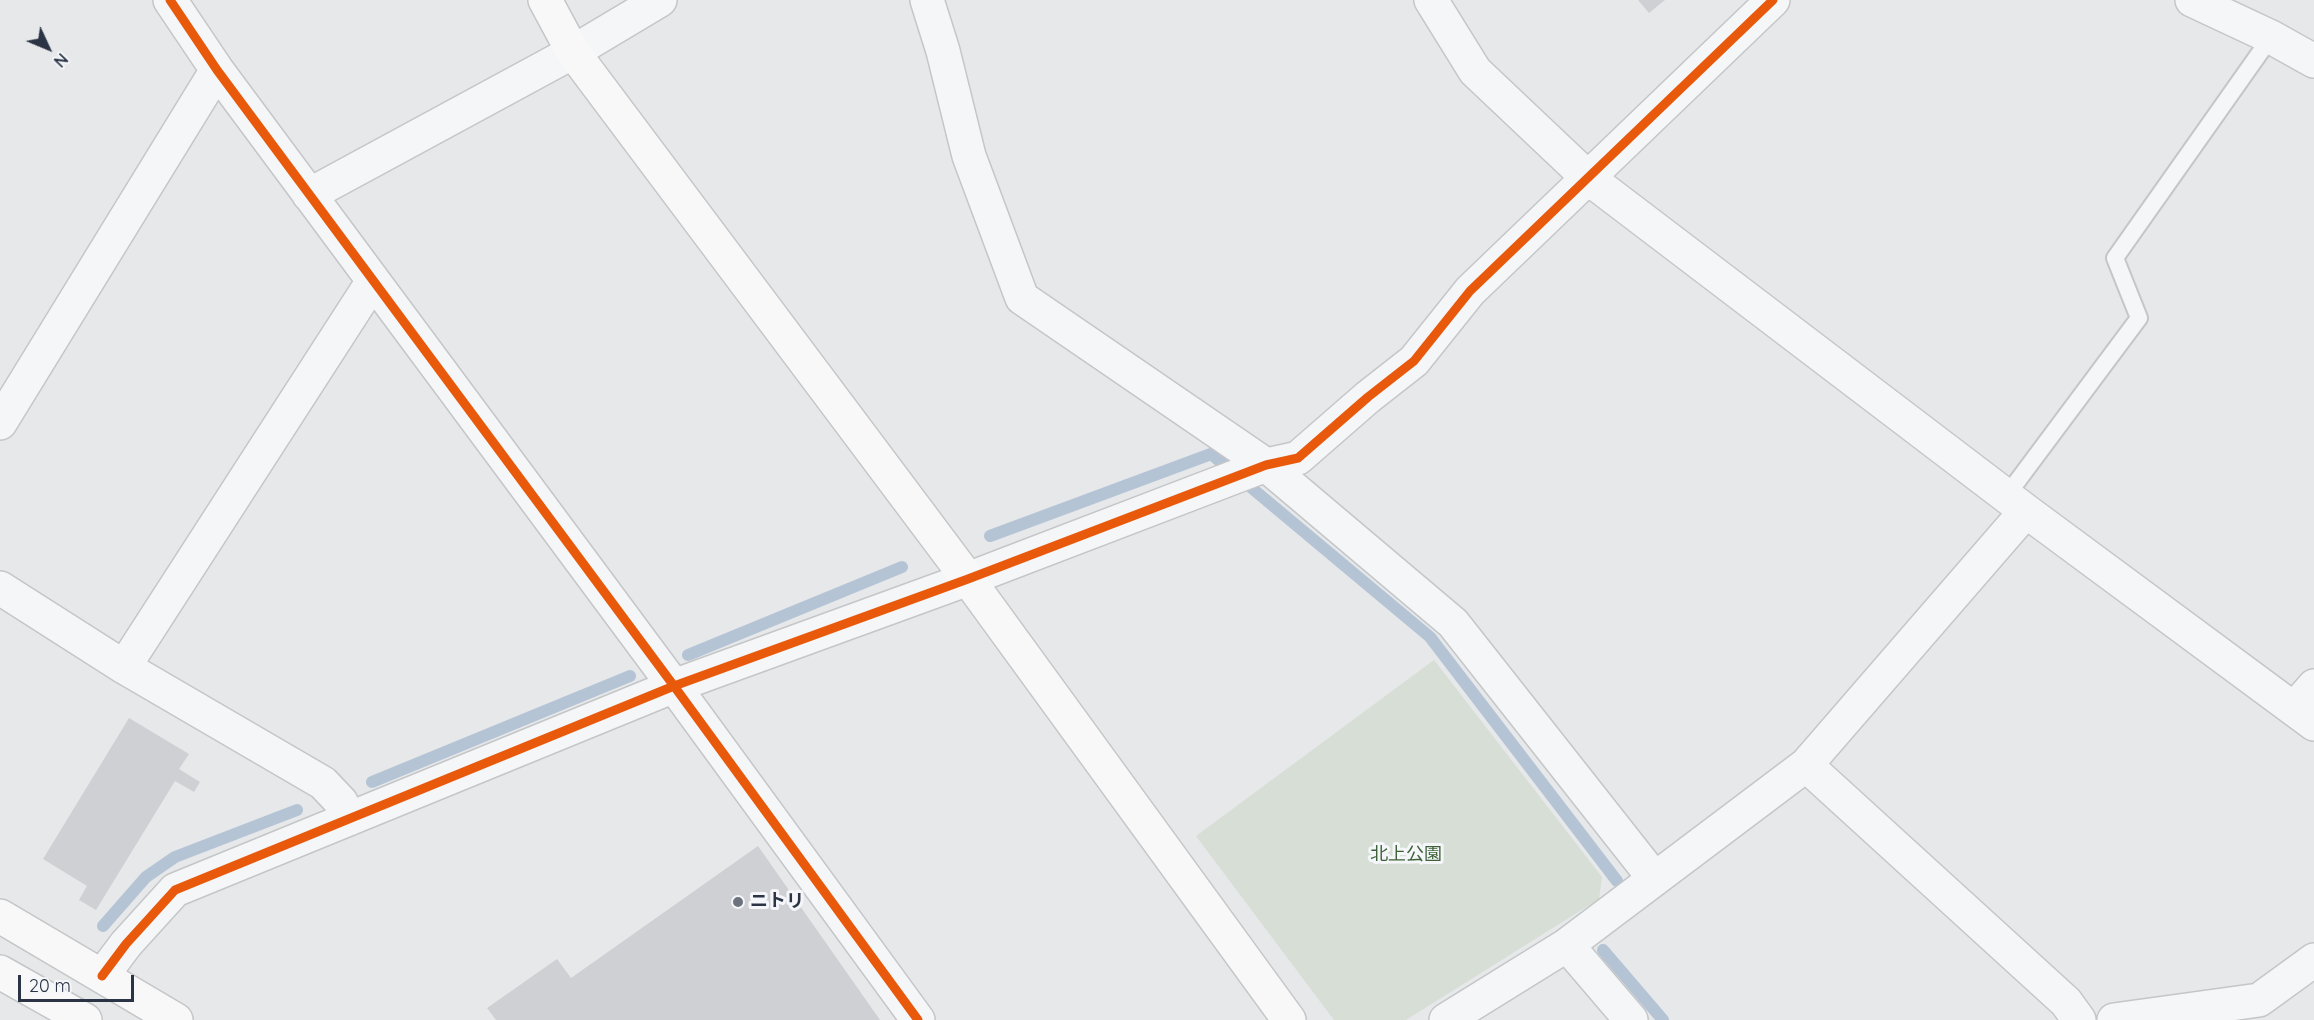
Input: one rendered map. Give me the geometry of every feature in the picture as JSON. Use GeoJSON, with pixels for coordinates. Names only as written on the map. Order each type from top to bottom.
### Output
{"type":"FeatureCollection","features":[{"type":"Feature","properties":{"kind":"street"},"geometry":{"type":"LineString","coordinates":[[170,0],[217,70],[674,686],[918,1020]]}},
{"type":"Feature","properties":{"kind":"street"},"geometry":{"type":"LineString","coordinates":[[545,0],[573,52],[968,579],[1289,1020]]}},
{"type":"Feature","properties":{"kind":"street"},"geometry":{"type":"LineString","coordinates":[[309,195],[573,52],[660,0]]}},
{"type":"Feature","properties":{"kind":"street"},"geometry":{"type":"LineString","coordinates":[[927,0],[943,51],[969,156],[1022,298],[1266,465],[1454,622],[1654,878]]}},
{"type":"Feature","properties":{"kind":"street"},"geometry":{"type":"LineString","coordinates":[[1431,0],[1475,71],[1587,177],[2016,503],[2307,706]]}},
{"type":"Feature","properties":{"kind":"street"},"geometry":{"type":"LineString","coordinates":[[102,976],[126,944],[175,890],[674,686],[968,579],[1266,465],[1298,458],[1414,361],[1470,291],[1773,0]]}},
{"type":"Feature","properties":{"kind":"street"},"geometry":{"type":"LineString","coordinates":[[2192,0],[2271,37],[2314,61]]}},
{"type":"Feature","properties":{"kind":"street"},"geometry":{"type":"LineString","coordinates":[[0,423],[217,70]]}},
{"type":"Feature","properties":{"kind":"street"},"geometry":{"type":"LineString","coordinates":[[124,667],[373,280]]}},
{"type":"Feature","properties":{"kind":"street"},"geometry":{"type":"LineString","coordinates":[[1446,1020],[1567,945],[1806,765],[2016,503]]}},
{"type":"Feature","properties":{"kind":"street"},"geometry":{"type":"LineString","coordinates":[[0,588],[124,667],[323,783],[341,802],[349,819]]}},
{"type":"Feature","properties":{"kind":"street"},"geometry":{"type":"LineString","coordinates":[[1806,765],[2066,1002],[2079,1020]]}},
{"type":"Feature","properties":{"kind":"street"},"geometry":{"type":"LineString","coordinates":[[0,916],[176,1020]]}},
{"type":"Feature","properties":{"kind":"street"},"geometry":{"type":"LineString","coordinates":[[1567,945],[1631,1020]]}},
{"type":"Feature","properties":{"kind":"street"},"geometry":{"type":"LineString","coordinates":[[2114,1020],[2259,1000],[2314,960]]}},
{"type":"Feature","properties":{"kind":"street"},"geometry":{"type":"LineString","coordinates":[[0,972],[74,1017]]}},
{"type":"Feature","properties":{"kind":"lane"},"geometry":{"type":"LineString","coordinates":[[2016,503],[2139,318],[2115,258],[2271,37]]}},
{"type":"Feature","properties":{"kind":"green space","name":"北上公園"},"geometry":{"type":"Polygon","coordinates":[[[1434,660],[1602,877],[1599,899],[1406,1020],[1334,1020],[1196,836],[1434,660]]]}},
{"type":"Feature","properties":{"kind":"building"},"geometry":{"type":"Polygon","coordinates":[[[1638,0],[1665,0],[1649,13],[1638,0]]]}},
{"type":"Feature","properties":{"kind":"building"},"geometry":{"type":"Polygon","coordinates":[[[129,718],[189,754],[179,769],[200,782],[194,792],[175,781],[96,910],[79,900],[87,886],[43,859],[129,718]]]}},
{"type":"Feature","properties":{"kind":"building","name":"ニトリ"},"geometry":{"type":"Polygon","coordinates":[[[758,846],[880,1020],[496,1020],[487,1008],[557,959],[571,978],[758,846]]]}},
{"type":"Feature","properties":{"kind":"waterway"},"geometry":{"type":"LineString","coordinates":[[990,536],[1211,454],[1430,637],[1617,881]]}},
{"type":"Feature","properties":{"kind":"waterway"},"geometry":{"type":"LineString","coordinates":[[688,655],[902,567]]}},
{"type":"Feature","properties":{"kind":"waterway"},"geometry":{"type":"LineString","coordinates":[[372,782],[630,676]]}},
{"type":"Feature","properties":{"kind":"waterway"},"geometry":{"type":"LineString","coordinates":[[103,926],[146,877],[175,857],[297,810]]}},
{"type":"Feature","properties":{"kind":"waterway"},"geometry":{"type":"LineString","coordinates":[[1603,950],[1663,1020]]}},
{"type":"Feature","properties":{"kind":"cycle path"},"geometry":{"type":"LineString","coordinates":[[170,0],[217,70],[674,686],[918,1020]]}},
{"type":"Feature","properties":{"kind":"cycle path"},"geometry":{"type":"LineString","coordinates":[[102,976],[126,944],[175,890],[674,686],[968,579],[1266,465],[1298,458],[1368,397],[1414,361],[1470,291],[1773,0]]}},
{"type":"Feature","properties":{"kind":"place","name":"ニトリ"},"geometry":{"type":"Point","coordinates":[738,902]}}]}
